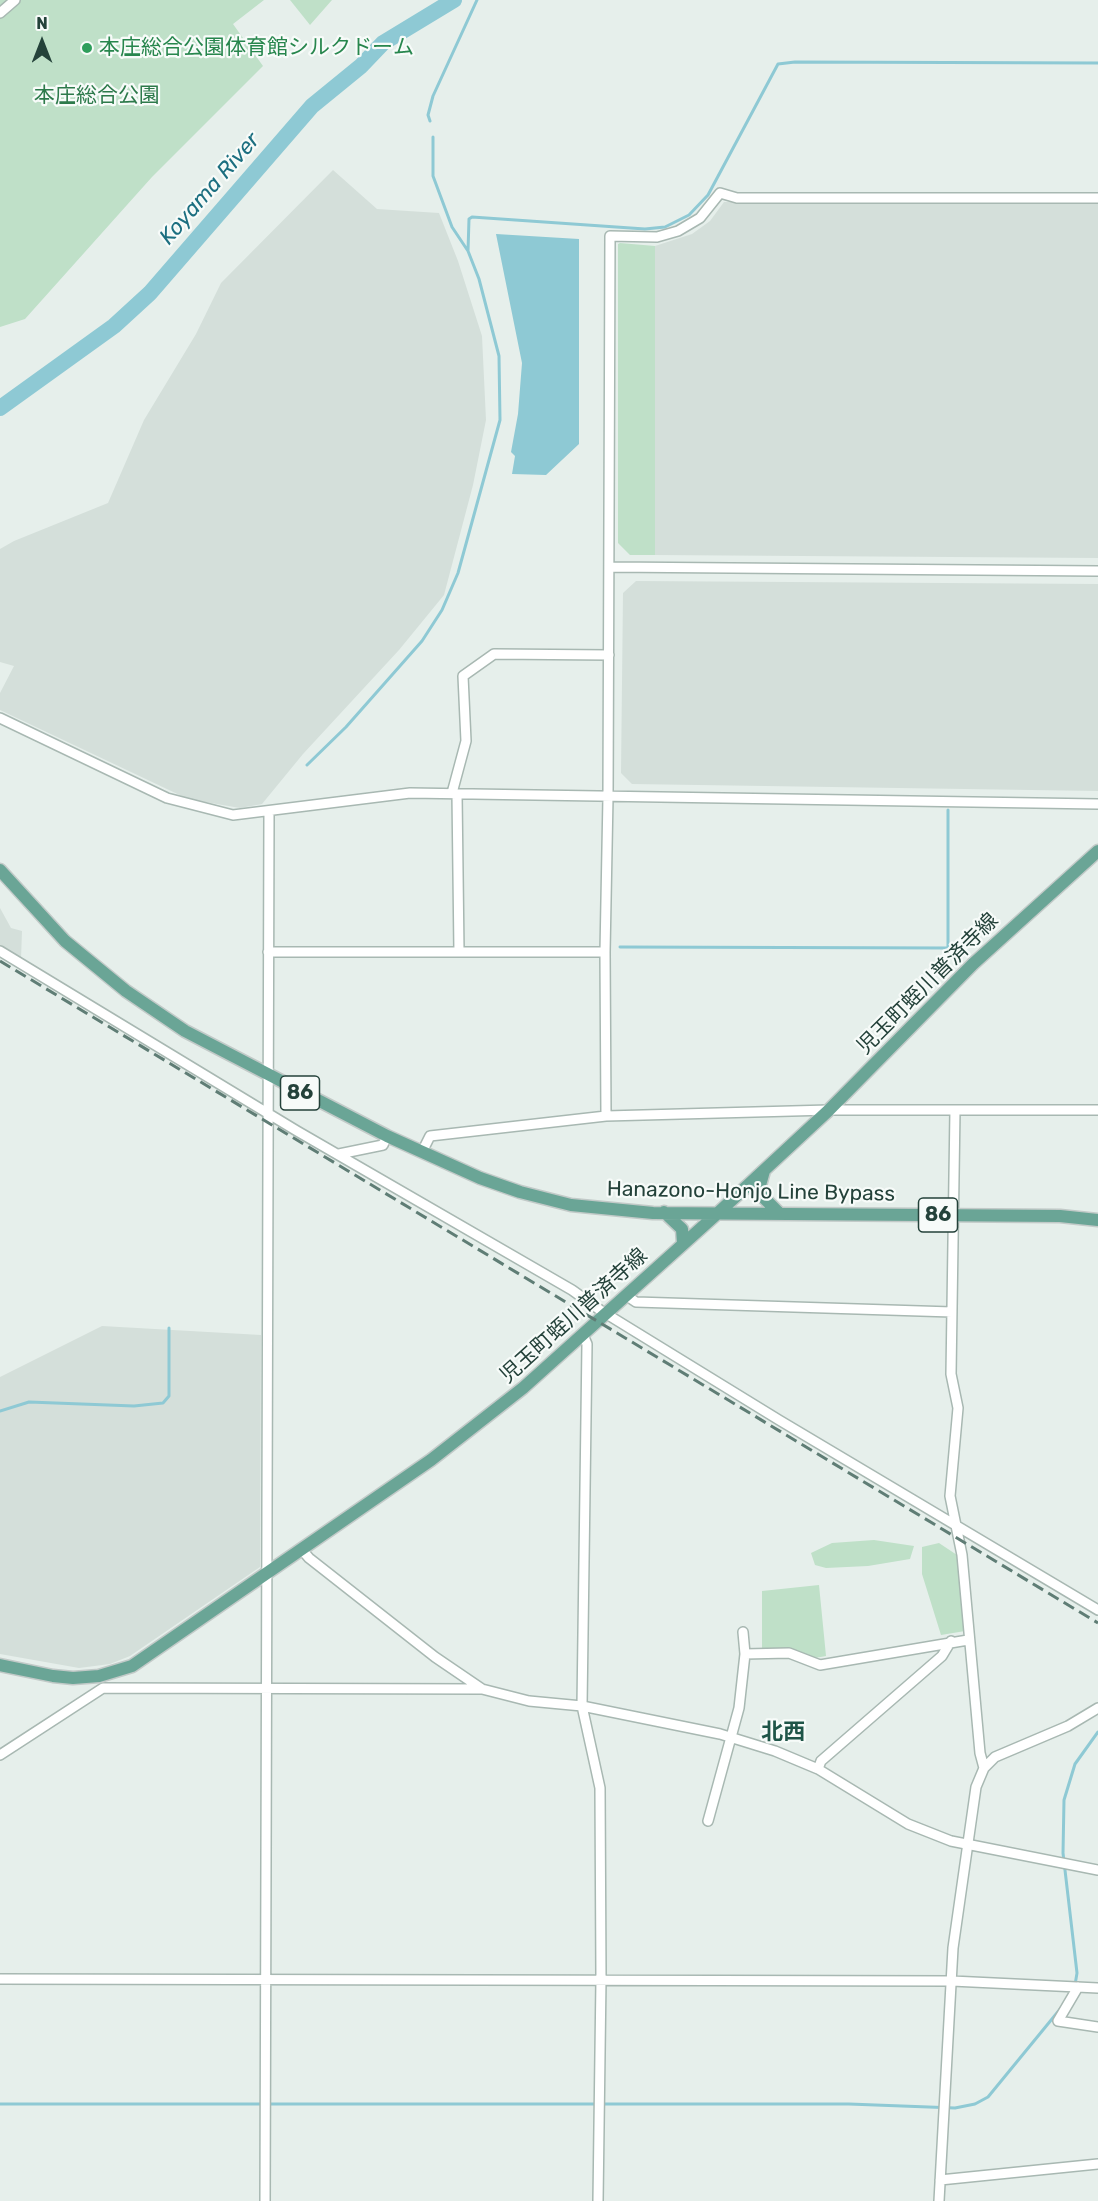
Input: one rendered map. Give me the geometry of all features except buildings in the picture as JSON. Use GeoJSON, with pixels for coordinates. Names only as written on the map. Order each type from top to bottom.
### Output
{"type":"FeatureCollection","features":[{"type":"Feature","properties":{"kind":"main road","name":"児玉町蛭川普済寺線"},"geometry":{"type":"LineString","coordinates":[[0,1665],[53,1676],[101,1682],[132,1666],[267,1576],[490,1416],[627,1296],[829,1110],[973,964],[1098,851]]}},
{"type":"Feature","properties":{"kind":"main road","name":"Hanazono-Honjo Line Bypass"},"geometry":{"type":"LineString","coordinates":[[0,870],[65,941],[126,991],[185,1031],[387,1136],[520,1192],[571,1205],[612,1211],[1060,1216],[1098,1220]]}},
{"type":"Feature","properties":{"kind":"main road"},"geometry":{"type":"LineString","coordinates":[[765,1169],[759,1189],[767,1203],[778,1212]]}},
{"type":"Feature","properties":{"kind":"main road"},"geometry":{"type":"LineString","coordinates":[[664,1212],[682,1228],[683,1243]]}},
{"type":"Feature","properties":{"kind":"street"},"geometry":{"type":"LineString","coordinates":[[0,13],[15,0]]}},
{"type":"Feature","properties":{"kind":"street"},"geometry":{"type":"LineString","coordinates":[[606,1116],[610,236],[657,237],[678,231],[700,218],[720,193],[737,198],[1098,198]]}},
{"type":"Feature","properties":{"kind":"street"},"geometry":{"type":"LineString","coordinates":[[609,567],[1098,571]]}},
{"type":"Feature","properties":{"kind":"street"},"geometry":{"type":"LineString","coordinates":[[459,952],[454,794],[466,741],[464,676],[494,654],[609,655]]}},
{"type":"Feature","properties":{"kind":"street"},"geometry":{"type":"LineString","coordinates":[[0,718],[167,798],[233,815],[269,813],[378,796],[454,794],[1098,804]]}},
{"type":"Feature","properties":{"kind":"street"},"geometry":{"type":"LineString","coordinates":[[264,2201],[269,813]]}},
{"type":"Feature","properties":{"kind":"street"},"geometry":{"type":"LineString","coordinates":[[0,951],[268,1113],[572,1290],[605,1313],[779,1420],[1098,1610]]}},
{"type":"Feature","properties":{"kind":"street"},"geometry":{"type":"LineString","coordinates":[[268,952],[605,952]]}},
{"type":"Feature","properties":{"kind":"street"},"geometry":{"type":"LineString","coordinates":[[422,1152],[430,1136],[606,1116],[829,1110],[1098,1110]]}},
{"type":"Feature","properties":{"kind":"street"},"geometry":{"type":"LineString","coordinates":[[955,1110],[951,1374],[958,1408],[950,1496],[953,1522],[962,1555],[968,1640],[980,1753],[984,1768]]}},
{"type":"Feature","properties":{"kind":"street"},"geometry":{"type":"LineString","coordinates":[[339,1154],[383,1145],[387,1136]]}},
{"type":"Feature","properties":{"kind":"street"},"geometry":{"type":"LineString","coordinates":[[627,1296],[636,1302],[952,1312]]}},
{"type":"Feature","properties":{"kind":"street"},"geometry":{"type":"LineString","coordinates":[[583,1335],[587,1344],[582,1706],[600,1788],[601,1980],[598,2201]]}},
{"type":"Feature","properties":{"kind":"street"},"geometry":{"type":"LineString","coordinates":[[303,1551],[408,1636],[482,1689]]}},
{"type":"Feature","properties":{"kind":"street"},"geometry":{"type":"LineString","coordinates":[[708,1821],[733,1738],[739,1708],[745,1654],[743,1632]]}},
{"type":"Feature","properties":{"kind":"street"},"geometry":{"type":"LineString","coordinates":[[745,1654],[789,1653],[820,1665],[951,1641],[968,1640]]}},
{"type":"Feature","properties":{"kind":"street"},"geometry":{"type":"LineString","coordinates":[[818,1769],[821,1761],[942,1656],[951,1641]]}},
{"type":"Feature","properties":{"kind":"street"},"geometry":{"type":"LineString","coordinates":[[0,1755],[101,1682],[265,1690],[482,1689],[529,1701],[582,1706],[733,1738],[818,1769],[908,1824],[967,1846],[1098,1870]]}},
{"type":"Feature","properties":{"kind":"street"},"geometry":{"type":"LineString","coordinates":[[939,2201],[953,1948],[976,1787],[984,1768],[995,1757],[1013,1747],[1068,1726],[1098,1708]]}},
{"type":"Feature","properties":{"kind":"street"},"geometry":{"type":"LineString","coordinates":[[0,1979],[952,1981],[1098,1988]]}},
{"type":"Feature","properties":{"kind":"street"},"geometry":{"type":"LineString","coordinates":[[1078,1987],[1058,2021],[1098,2027]]}},
{"type":"Feature","properties":{"kind":"street"},"geometry":{"type":"LineString","coordinates":[[940,2180],[1098,2164]]}},
{"type":"Feature","properties":{"kind":"shaded area"},"geometry":{"type":"Polygon","coordinates":[[[333,170],[377,209],[439,213],[458,261],[482,336],[486,420],[473,485],[444,595],[399,650],[303,754],[262,804],[240,808],[188,799],[0,710],[0,693],[14,666],[0,662],[0,549],[14,541],[108,503],[144,420],[196,334],[221,283],[333,170]]]}},
{"type":"Feature","properties":{"kind":"shaded area"},"geometry":{"type":"Polygon","coordinates":[[[724,202],[1098,204],[1098,558],[655,555],[655,246],[692,234],[710,221],[724,202]]]}},
{"type":"Feature","properties":{"kind":"shaded area"},"geometry":{"type":"Polygon","coordinates":[[[636,581],[1098,584],[1098,791],[632,784],[621,773],[623,593],[636,581]]]}},
{"type":"Feature","properties":{"kind":"shaded area"},"geometry":{"type":"Polygon","coordinates":[[[0,908],[11,928],[22,931],[21,959],[0,946],[0,908]]]}},
{"type":"Feature","properties":{"kind":"shaded area"},"geometry":{"type":"Polygon","coordinates":[[[102,1326],[261,1335],[260,1567],[130,1656],[110,1664],[79,1668],[0,1654],[0,1377],[102,1326]]]}},
{"type":"Feature","properties":{"kind":"green space","name":"本庄総合公園"},"geometry":{"type":"Polygon","coordinates":[[[0,0],[264,0],[233,24],[263,66],[152,177],[25,319],[0,327],[0,0]]]}},
{"type":"Feature","properties":{"kind":"green space"},"geometry":{"type":"Polygon","coordinates":[[[290,0],[332,0],[310,25],[290,0]]]}},
{"type":"Feature","properties":{"kind":"green space"},"geometry":{"type":"Polygon","coordinates":[[[618,244],[655,246],[655,555],[630,555],[618,543],[618,244]]]}},
{"type":"Feature","properties":{"kind":"green space"},"geometry":{"type":"Polygon","coordinates":[[[874,1540],[914,1546],[910,1559],[868,1566],[826,1568],[815,1565],[811,1553],[832,1543],[874,1540]]]}},
{"type":"Feature","properties":{"kind":"green space"},"geometry":{"type":"Polygon","coordinates":[[[939,1543],[957,1555],[965,1631],[941,1635],[922,1574],[922,1547],[939,1543]]]}},
{"type":"Feature","properties":{"kind":"green space"},"geometry":{"type":"Polygon","coordinates":[[[819,1585],[826,1656],[815,1658],[791,1649],[762,1650],[762,1591],[819,1585]]]}},
{"type":"Feature","properties":{"kind":"water"},"geometry":{"type":"Polygon","coordinates":[[[496,234],[579,239],[579,444],[546,475],[512,474],[515,456],[511,452],[518,414],[522,363],[496,234]]]}},
{"type":"Feature","properties":{"kind":"waterway","name":"Koyama River"},"geometry":{"type":"LineString","coordinates":[[0,408],[114,326],[150,293],[312,106],[361,66],[383,43],[454,0]]}},
{"type":"Feature","properties":{"kind":"waterway"},"geometry":{"type":"LineString","coordinates":[[430,121],[428,115],[433,96],[477,0]]}},
{"type":"Feature","properties":{"kind":"waterway"},"geometry":{"type":"LineString","coordinates":[[468,251],[469,219],[472,217],[645,229],[665,227],[689,215],[708,195],[778,64],[795,62],[1098,63]]}},
{"type":"Feature","properties":{"kind":"waterway"},"geometry":{"type":"LineString","coordinates":[[307,765],[346,727],[422,641],[442,610],[458,573],[500,420],[499,356],[479,279],[468,251],[452,227],[433,176],[433,137]]}},
{"type":"Feature","properties":{"kind":"waterway"},"geometry":{"type":"LineString","coordinates":[[620,947],[948,948],[948,810]]}},
{"type":"Feature","properties":{"kind":"waterway"},"geometry":{"type":"LineString","coordinates":[[0,1411],[29,1402],[134,1406],[163,1403],[169,1396],[169,1328]]}},
{"type":"Feature","properties":{"kind":"waterway"},"geometry":{"type":"LineString","coordinates":[[1075,1985],[1077,1973],[1063,1853],[1064,1800],[1075,1764],[1098,1732]]}},
{"type":"Feature","properties":{"kind":"waterway"},"geometry":{"type":"LineString","coordinates":[[0,2104],[849,2104],[955,2108],[975,2104],[988,2097],[1061,2008]]}},
{"type":"Feature","properties":{"kind":"railway"},"geometry":{"type":"LineString","coordinates":[[0,961],[1098,1623]]}},
{"type":"Feature","properties":{"kind":"place","name":"本庄総合公園体育館シルクドーム"},"geometry":{"type":"Point","coordinates":[87,48]}},
{"type":"Feature","properties":{"kind":"district","name":"北西"},"geometry":{"type":"Point","coordinates":[783,1733]}}]}
